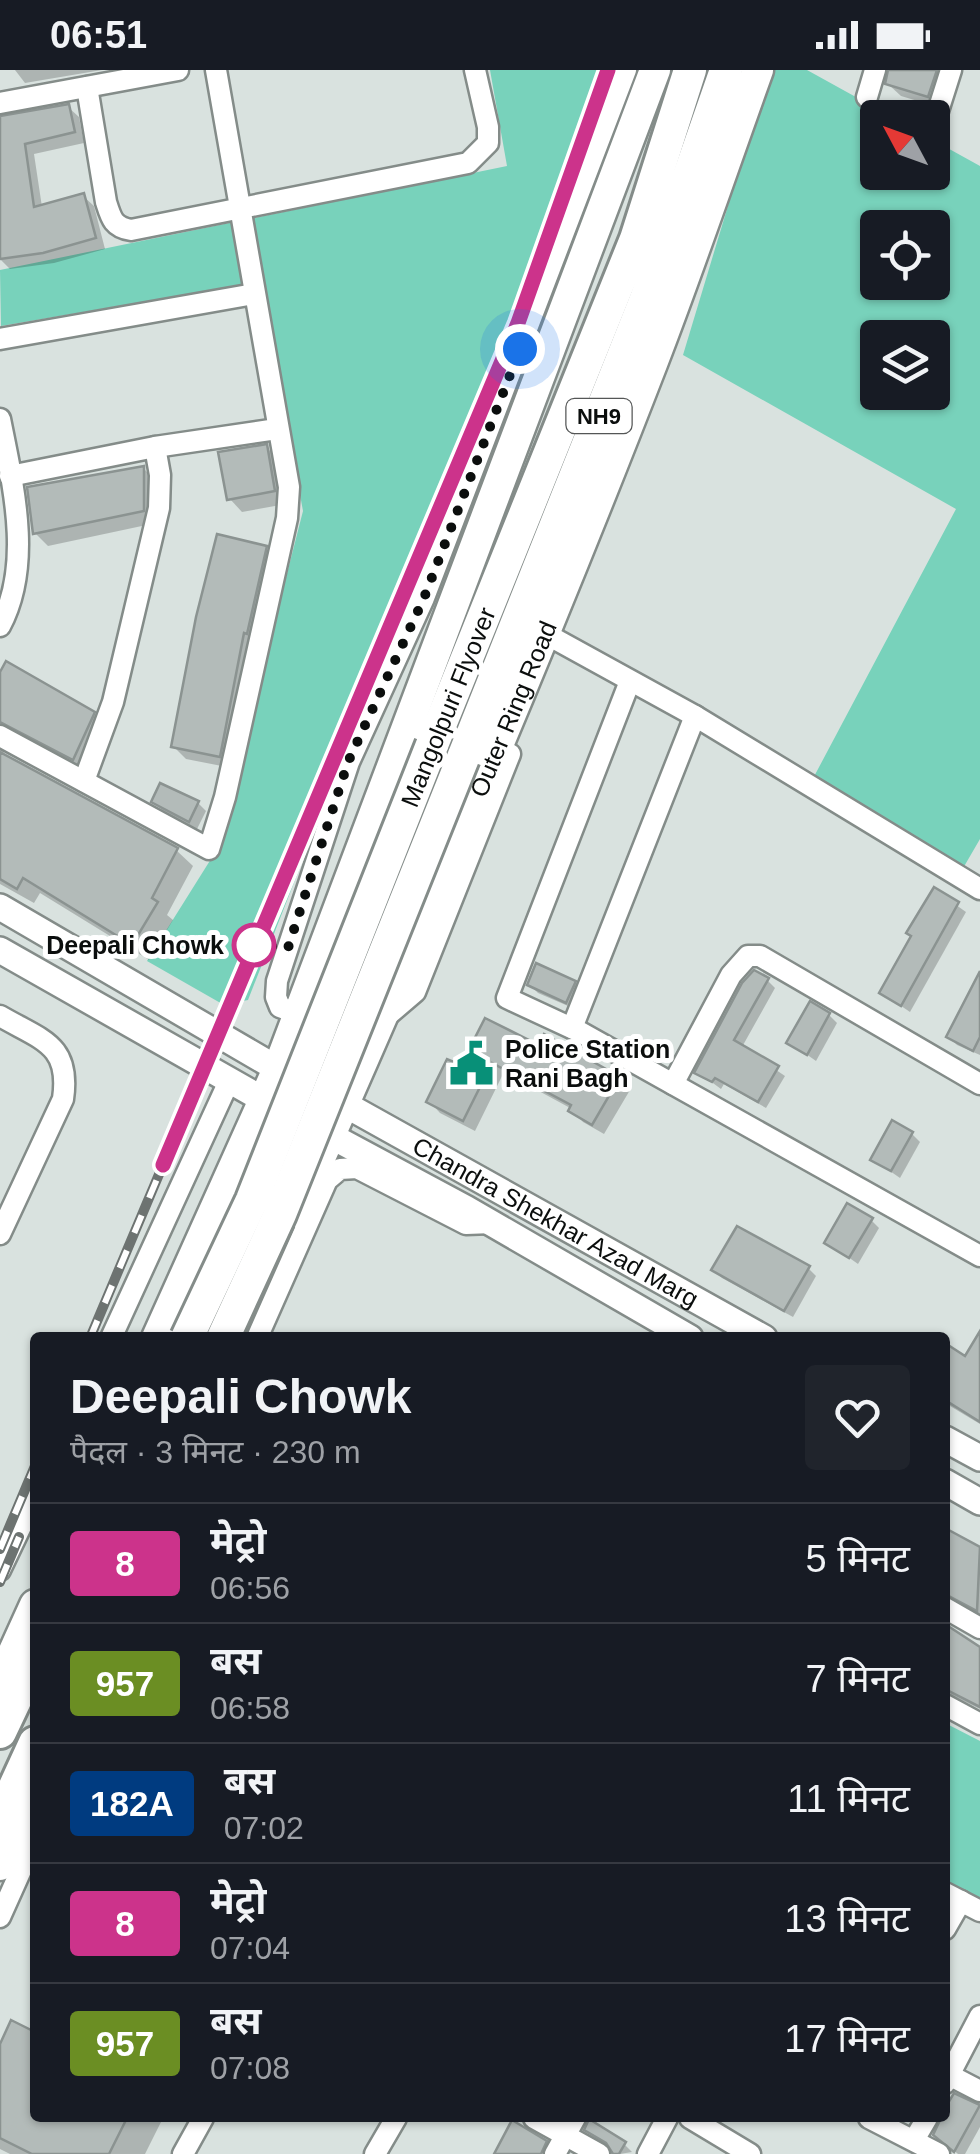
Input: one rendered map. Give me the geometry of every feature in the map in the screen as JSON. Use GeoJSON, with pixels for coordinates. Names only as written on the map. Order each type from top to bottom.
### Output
{"type":"FeatureCollection","features":[{"type":"Feature","properties":{"kind":"highway","name":"Mangolpuri Flyover"},"geometry":{"type":"LineString","coordinates":[[190,1332],[252,1200],[636,239],[690,70]]}},
{"type":"Feature","properties":{"kind":"highway","name":"Mangolpuri Flyover"},"geometry":{"type":"LineString","coordinates":[[226,1332],[287,1196],[646,299],[726,70]]}},
{"type":"Feature","properties":{"kind":"highway"},"geometry":{"type":"LineString","coordinates":[[0,1732],[30,1669]]}},
{"type":"Feature","properties":{"kind":"highway"},"geometry":{"type":"LineString","coordinates":[[0,1819],[30,1754]]}},
{"type":"Feature","properties":{"kind":"main road"},"geometry":{"type":"LineString","coordinates":[[160,1332],[278,1069],[655,70]]}},
{"type":"Feature","properties":{"kind":"main road","name":"Outer Ring Road"},"geometry":{"type":"LineString","coordinates":[[244,1332],[346,1105],[653,361],[758,70]]}},
{"type":"Feature","properties":{"kind":"main road"},"geometry":{"type":"LineString","coordinates":[[344,897],[364,887],[386,888],[414,909],[419,926]]}},
{"type":"Feature","properties":{"kind":"main road"},"geometry":{"type":"LineString","coordinates":[[0,1682],[30,1616]]}},
{"type":"Feature","properties":{"kind":"main road"},"geometry":{"type":"LineString","coordinates":[[0,1865],[30,1800]]}},
{"type":"Feature","properties":{"kind":"street"},"geometry":{"type":"LineString","coordinates":[[0,103],[178,70]]}},
{"type":"Feature","properties":{"kind":"street"},"geometry":{"type":"LineString","coordinates":[[0,736],[209,849],[225,797],[286,518],[289,487],[216,70]]}},
{"type":"Feature","properties":{"kind":"street"},"geometry":{"type":"LineString","coordinates":[[87,87],[106,202],[112,220],[120,228],[130,230],[468,163],[488,142],[475,70]]}},
{"type":"Feature","properties":{"kind":"street"},"geometry":{"type":"LineString","coordinates":[[299,1014],[280,1007],[277,981],[348,762],[424,598],[626,70]]}},
{"type":"Feature","properties":{"kind":"street"},"geometry":{"type":"LineString","coordinates":[[378,1023],[415,992],[555,640],[769,70]]}},
{"type":"Feature","properties":{"kind":"street"},"geometry":{"type":"LineString","coordinates":[[867,97],[875,70]]}},
{"type":"Feature","properties":{"kind":"street"},"geometry":{"type":"LineString","coordinates":[[942,100],[951,70]]}},
{"type":"Feature","properties":{"kind":"street"},"geometry":{"type":"LineString","coordinates":[[0,338],[254,294]]}},
{"type":"Feature","properties":{"kind":"street"},"geometry":{"type":"LineString","coordinates":[[0,419],[18,528],[16,572],[9,609],[0,626]]}},
{"type":"Feature","properties":{"kind":"street"},"geometry":{"type":"LineString","coordinates":[[10,476],[155,447],[277,429]]}},
{"type":"Feature","properties":{"kind":"street"},"geometry":{"type":"LineString","coordinates":[[84,781],[113,702],[159,508],[160,475],[155,447]]}},
{"type":"Feature","properties":{"kind":"street"},"geometry":{"type":"LineString","coordinates":[[555,640],[695,716],[980,889]]}},
{"type":"Feature","properties":{"kind":"street"},"geometry":{"type":"LineString","coordinates":[[630,680],[508,998],[572,1028],[980,1256]]}},
{"type":"Feature","properties":{"kind":"street"},"geometry":{"type":"LineString","coordinates":[[572,1028],[695,716]]}},
{"type":"Feature","properties":{"kind":"street"},"geometry":{"type":"LineString","coordinates":[[0,907],[278,1069]]}},
{"type":"Feature","properties":{"kind":"street"},"geometry":{"type":"LineString","coordinates":[[52,979],[69,947]]}},
{"type":"Feature","properties":{"kind":"street"},"geometry":{"type":"LineString","coordinates":[[0,950],[264,1100]]}},
{"type":"Feature","properties":{"kind":"street"},"geometry":{"type":"LineString","coordinates":[[673,1084],[732,975],[748,956],[760,956],[980,1084]]}},
{"type":"Feature","properties":{"kind":"street"},"geometry":{"type":"LineString","coordinates":[[0,1016],[50,1046],[64,1062],[66,1078],[63,1098],[0,1234]]}},
{"type":"Feature","properties":{"kind":"street"},"geometry":{"type":"LineString","coordinates":[[114,1332],[230,1079]]}},
{"type":"Feature","properties":{"kind":"street","name":"Chandra Shekhar Azad Marg"},"geometry":{"type":"LineString","coordinates":[[346,1105],[753,1332]]}},
{"type":"Feature","properties":{"kind":"street","name":"Chandra Shekhar Azad Marg"},"geometry":{"type":"LineString","coordinates":[[331,1136],[462,1206],[680,1332]]}},
{"type":"Feature","properties":{"kind":"street"},"geometry":{"type":"LineString","coordinates":[[261,1332],[326,1180],[340,1169],[357,1168],[466,1224],[492,1223]]}},
{"type":"Feature","properties":{"kind":"street"},"geometry":{"type":"LineString","coordinates":[[462,1206],[480,1180]]}},
{"type":"Feature","properties":{"kind":"street"},"geometry":{"type":"LineString","coordinates":[[950,1442],[980,1458]]}},
{"type":"Feature","properties":{"kind":"street"},"geometry":{"type":"LineString","coordinates":[[950,1485],[980,1502]]}},
{"type":"Feature","properties":{"kind":"street"},"geometry":{"type":"LineString","coordinates":[[0,1570],[30,1507]]}},
{"type":"Feature","properties":{"kind":"street"},"geometry":{"type":"LineString","coordinates":[[950,1611],[980,1628]]}},
{"type":"Feature","properties":{"kind":"street"},"geometry":{"type":"LineString","coordinates":[[950,1708],[980,1724]]}},
{"type":"Feature","properties":{"kind":"street"},"geometry":{"type":"LineString","coordinates":[[0,1917],[30,1850]]}},
{"type":"Feature","properties":{"kind":"street"},"geometry":{"type":"LineString","coordinates":[[950,2073],[980,2016]]}},
{"type":"Feature","properties":{"kind":"street"},"geometry":{"type":"LineString","coordinates":[[950,2080],[980,2091]]}},
{"type":"Feature","properties":{"kind":"street"},"geometry":{"type":"LineString","coordinates":[[183,2154],[201,2122]]}},
{"type":"Feature","properties":{"kind":"street"},"geometry":{"type":"LineString","coordinates":[[377,2153],[394,2122]]}},
{"type":"Feature","properties":{"kind":"street"},"geometry":{"type":"LineString","coordinates":[[648,2154],[665,2122]]}},
{"type":"Feature","properties":{"kind":"street"},"geometry":{"type":"LineString","coordinates":[[697,2122],[750,2154]]}},
{"type":"Feature","properties":{"kind":"street"},"geometry":{"type":"LineString","coordinates":[[877,2122],[939,2154]]}},
{"type":"Feature","properties":{"kind":"street"},"geometry":{"type":"LineString","coordinates":[[914,2140],[924,2122]]}},
{"type":"Feature","properties":{"kind":"street"},"geometry":{"type":"LineString","coordinates":[[556,2154],[571,2126],[600,2154]]}},
{"type":"Feature","properties":{"kind":"green space"},"geometry":{"type":"Polygon","coordinates":[[[490,70],[613,70],[248,1000],[224,1005],[147,961],[216,851],[303,511],[261,282],[1,326],[0,270],[507,166],[490,70]]]}},
{"type":"Feature","properties":{"kind":"green space"},"geometry":{"type":"Polygon","coordinates":[[[769,70],[807,70],[861,100],[860,190],[950,190],[950,149],[980,166],[980,839],[962,870],[809,786],[956,509],[683,355],[769,70]]]}},
{"type":"Feature","properties":{"kind":"green space"},"geometry":{"type":"Polygon","coordinates":[[[950,1726],[980,1741],[980,1902],[950,1886],[950,1726]]]}},
{"type":"Feature","properties":{"kind":"building"},"geometry":{"type":"Polygon","coordinates":[[[888,70],[937,70],[928,97],[885,84],[888,70]]]}},
{"type":"Feature","properties":{"kind":"building"},"geometry":{"type":"Polygon","coordinates":[[[69,104],[75,132],[25,144],[34,207],[84,193],[96,238],[43,253],[0,259],[0,116],[69,104]]]}},
{"type":"Feature","properties":{"kind":"building"},"geometry":{"type":"Polygon","coordinates":[[[267,444],[275,491],[227,500],[218,452],[267,444]]]}},
{"type":"Feature","properties":{"kind":"building"},"geometry":{"type":"Polygon","coordinates":[[[144,466],[144,511],[33,534],[27,487],[144,466]]]}},
{"type":"Feature","properties":{"kind":"building"},"geometry":{"type":"Polygon","coordinates":[[[217,534],[267,546],[247,634],[244,633],[220,757],[171,747],[196,617],[217,534]]]}},
{"type":"Feature","properties":{"kind":"building"},"geometry":{"type":"Polygon","coordinates":[[[6,661],[95,712],[73,760],[0,722],[0,672],[6,661]]]}},
{"type":"Feature","properties":{"kind":"building"},"geometry":{"type":"Polygon","coordinates":[[[0,752],[178,848],[152,898],[158,902],[132,945],[23,878],[17,889],[0,879],[0,752]]]}},
{"type":"Feature","properties":{"kind":"building"},"geometry":{"type":"Polygon","coordinates":[[[160,783],[199,801],[189,822],[151,802],[160,783]]]}},
{"type":"Feature","properties":{"kind":"building"},"geometry":{"type":"Polygon","coordinates":[[[934,887],[959,902],[901,1006],[879,993],[911,936],[906,933],[934,887]]]}},
{"type":"Feature","properties":{"kind":"building"},"geometry":{"type":"Polygon","coordinates":[[[536,963],[576,981],[566,1003],[527,985],[536,963]]]}},
{"type":"Feature","properties":{"kind":"building"},"geometry":{"type":"Polygon","coordinates":[[[754,970],[769,978],[734,1040],[779,1066],[758,1102],[715,1078],[712,1082],[694,1073],[742,983],[754,970]]]}},
{"type":"Feature","properties":{"kind":"building"},"geometry":{"type":"Polygon","coordinates":[[[980,971],[980,1037],[973,1051],[946,1037],[980,971]]]}},
{"type":"Feature","properties":{"kind":"building"},"geometry":{"type":"Polygon","coordinates":[[[810,1001],[830,1013],[807,1055],[786,1043],[810,1001]]]}},
{"type":"Feature","properties":{"kind":"building"},"geometry":{"type":"Polygon","coordinates":[[[485,1018],[539,1045],[544,1034],[620,1077],[592,1125],[568,1111],[571,1105],[492,1063],[463,1121],[426,1102],[447,1059],[461,1065],[485,1018]]]}},
{"type":"Feature","properties":{"kind":"building"},"geometry":{"type":"Polygon","coordinates":[[[892,1120],[913,1132],[891,1171],[870,1160],[892,1120]]]}},
{"type":"Feature","properties":{"kind":"building"},"geometry":{"type":"Polygon","coordinates":[[[847,1203],[873,1218],[849,1258],[824,1243],[847,1203]]]}},
{"type":"Feature","properties":{"kind":"building"},"geometry":{"type":"Polygon","coordinates":[[[737,1226],[810,1266],[784,1311],[711,1270],[737,1226]]]}},
{"type":"Feature","properties":{"kind":"building"},"geometry":{"type":"Polygon","coordinates":[[[980,1331],[980,1422],[950,1403],[950,1346],[965,1356],[980,1331]]]}},
{"type":"Feature","properties":{"kind":"building"},"geometry":{"type":"Polygon","coordinates":[[[950,1531],[980,1547],[977,1611],[950,1597],[950,1531]]]}},
{"type":"Feature","properties":{"kind":"building"},"geometry":{"type":"Polygon","coordinates":[[[950,1627],[980,1647],[980,1707],[950,1692],[950,1627]]]}},
{"type":"Feature","properties":{"kind":"building"},"geometry":{"type":"Polygon","coordinates":[[[11,2020],[30,2030],[30,2122],[125,2122],[109,2154],[32,2154],[0,2138],[0,2044],[11,2020]]]}},
{"type":"Feature","properties":{"kind":"building"},"geometry":{"type":"Polygon","coordinates":[[[954,2093],[980,2105],[954,2152],[933,2135],[939,2122],[950,2122],[950,2100],[954,2093]]]}},
{"type":"Feature","properties":{"kind":"building"},"geometry":{"type":"Polygon","coordinates":[[[511,2122],[547,2141],[541,2154],[494,2154],[511,2122]]]}},
{"type":"Feature","properties":{"kind":"building"},"geometry":{"type":"Polygon","coordinates":[[[588,2122],[594,2122],[626,2142],[619,2154],[613,2154],[606,2143],[584,2130],[588,2122]]]}},
{"type":"Feature","properties":{"kind":"railway"},"geometry":{"type":"LineString","coordinates":[[93,1332],[518,323],[608,70]]}},
{"type":"Feature","properties":{"kind":"railway"},"geometry":{"type":"LineString","coordinates":[[0,1549],[30,1478]]}},
{"type":"Feature","properties":{"kind":"railway"},"geometry":{"type":"LineString","coordinates":[[0,1582],[19,1537]]}},
{"type":"Feature","properties":{"kind":"metro line","name":"8"},"geometry":{"type":"LineString","coordinates":[[163,1165],[518,323],[608,70]]}},
{"type":"Feature","properties":{"kind":"place","name":"Deepali Chowk"},"geometry":{"type":"Point","coordinates":[254,945]}},
{"type":"Feature","properties":{"kind":"place","name":"Police Station Rani Bagh"},"geometry":{"type":"Point","coordinates":[472,1063]}},
{"type":"Feature","properties":{"kind":"route"},"geometry":{"type":"LineString","coordinates":[[254,945],[288,948],[348,762],[424,598],[520,349]]}}]}
